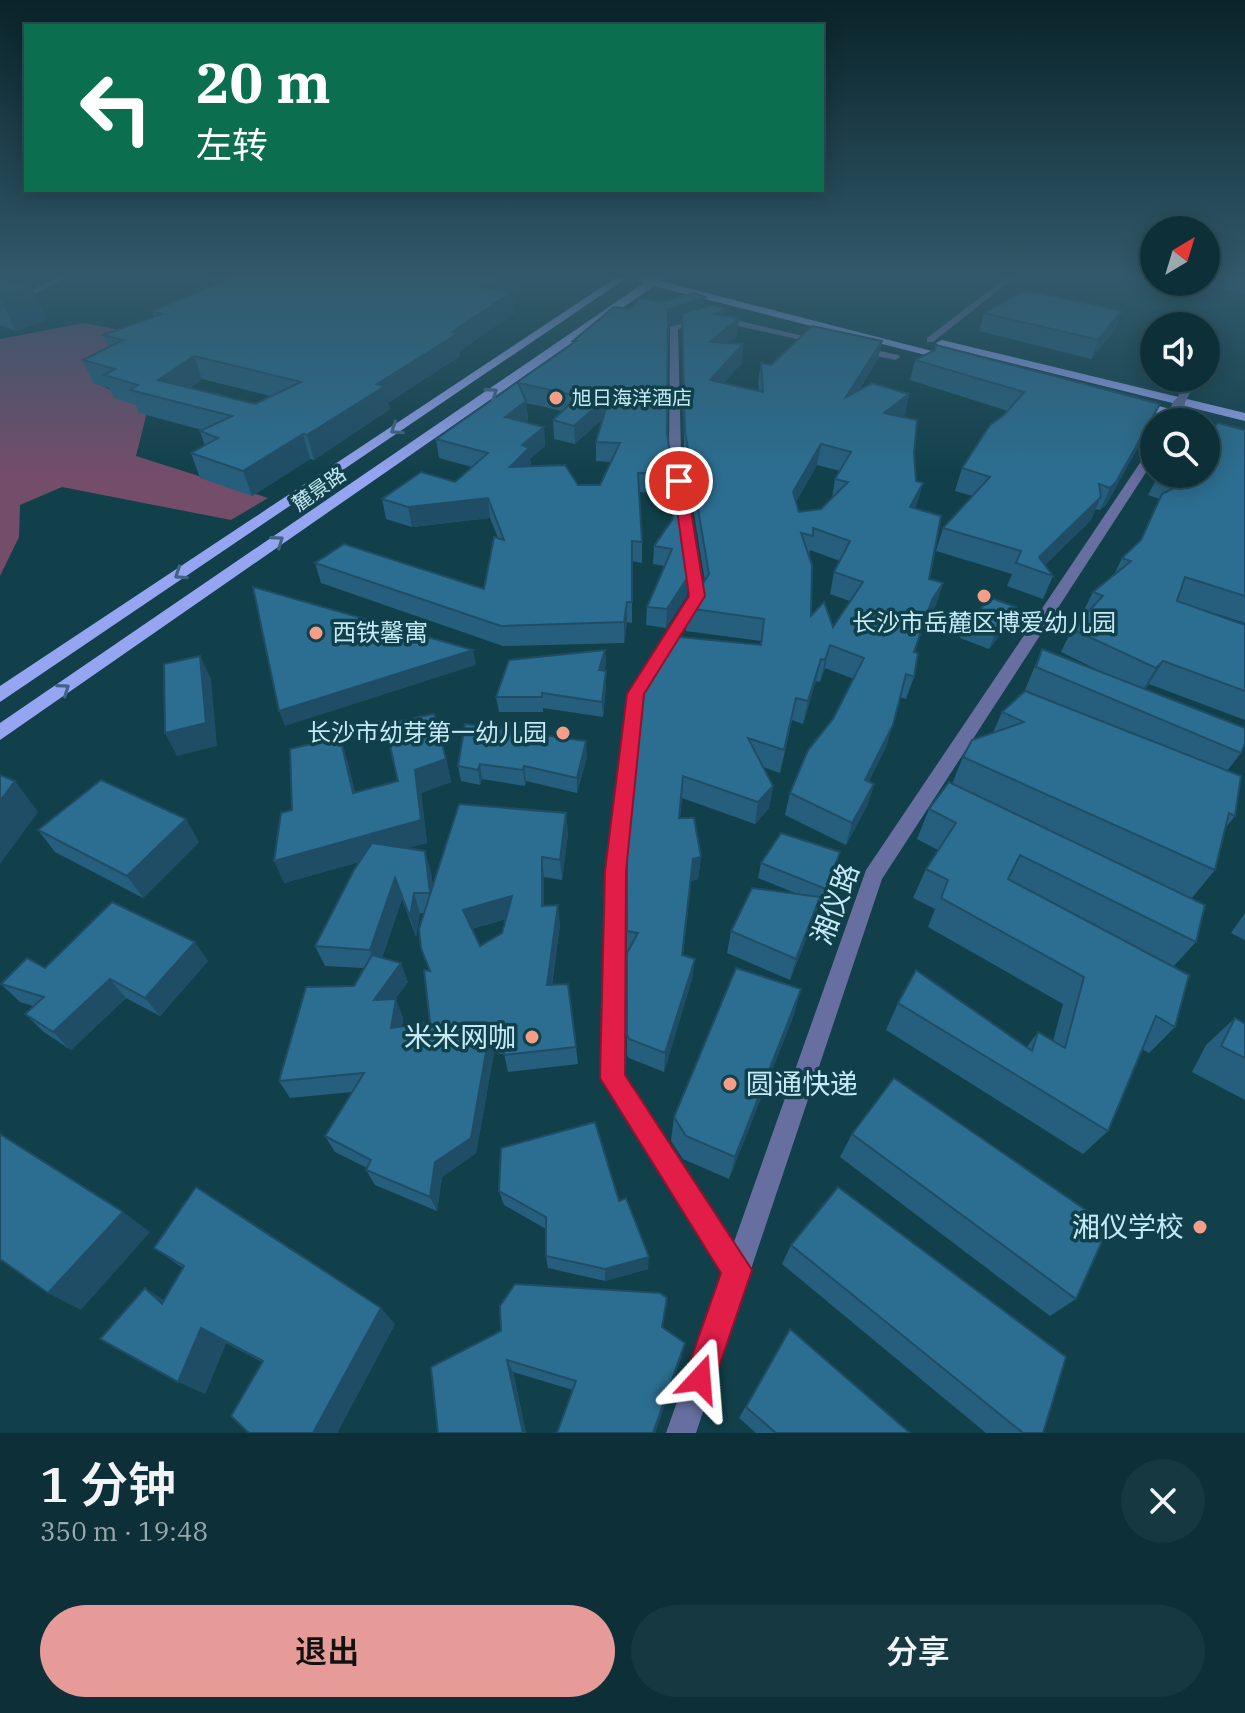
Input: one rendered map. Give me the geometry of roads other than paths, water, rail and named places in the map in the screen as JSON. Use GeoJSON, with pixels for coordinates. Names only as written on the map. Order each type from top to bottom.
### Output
{"type":"FeatureCollection","features":[{"type":"Feature","properties":{"kind":"main road","name":"麓景路"},"geometry":{"type":"LineString","coordinates":[[0,695],[525,344]]}},
{"type":"Feature","properties":{"kind":"main road","name":"麓景路"},"geometry":{"type":"LineString","coordinates":[[0,733],[562,344]]}},
{"type":"Feature","properties":{"kind":"main road"},"geometry":{"type":"LineString","coordinates":[[905,344],[1151,408]]}},
{"type":"Feature","properties":{"kind":"main road"},"geometry":{"type":"LineString","coordinates":[[949,344],[1245,417]]}},
{"type":"Feature","properties":{"kind":"main road"},"geometry":{"type":"LineString","coordinates":[[1220,426],[1245,432]]}},
{"type":"Feature","properties":{"kind":"street"},"geometry":{"type":"LineString","coordinates":[[674,344],[675,452],[697,596],[635,694],[615,871],[613,1078],[737,1270]]}},
{"type":"Feature","properties":{"kind":"street"},"geometry":{"type":"LineString","coordinates":[[835,344],[895,357]]}},
{"type":"Feature","properties":{"kind":"street","name":"湘仪路"},"geometry":{"type":"LineString","coordinates":[[681,1433],[873,876],[1140,472]]}},
{"type":"Feature","properties":{"kind":"place","name":"旭日海洋酒店"},"geometry":{"type":"Point","coordinates":[556,398]}},
{"type":"Feature","properties":{"kind":"place","name":"长沙市岳麓区博爱幼儿园"},"geometry":{"type":"Point","coordinates":[984,596]}},
{"type":"Feature","properties":{"kind":"place","name":"西铁馨寓"},"geometry":{"type":"Point","coordinates":[316,633]}},
{"type":"Feature","properties":{"kind":"place","name":"长沙市幼芽第一幼儿园"},"geometry":{"type":"Point","coordinates":[563,733]}},
{"type":"Feature","properties":{"kind":"place","name":"米米网咖"},"geometry":{"type":"Point","coordinates":[532,1037]}},
{"type":"Feature","properties":{"kind":"place","name":"圆通快递"},"geometry":{"type":"Point","coordinates":[730,1084]}},
{"type":"Feature","properties":{"kind":"place","name":"湘仪学校"},"geometry":{"type":"Point","coordinates":[1200,1227]}}]}
